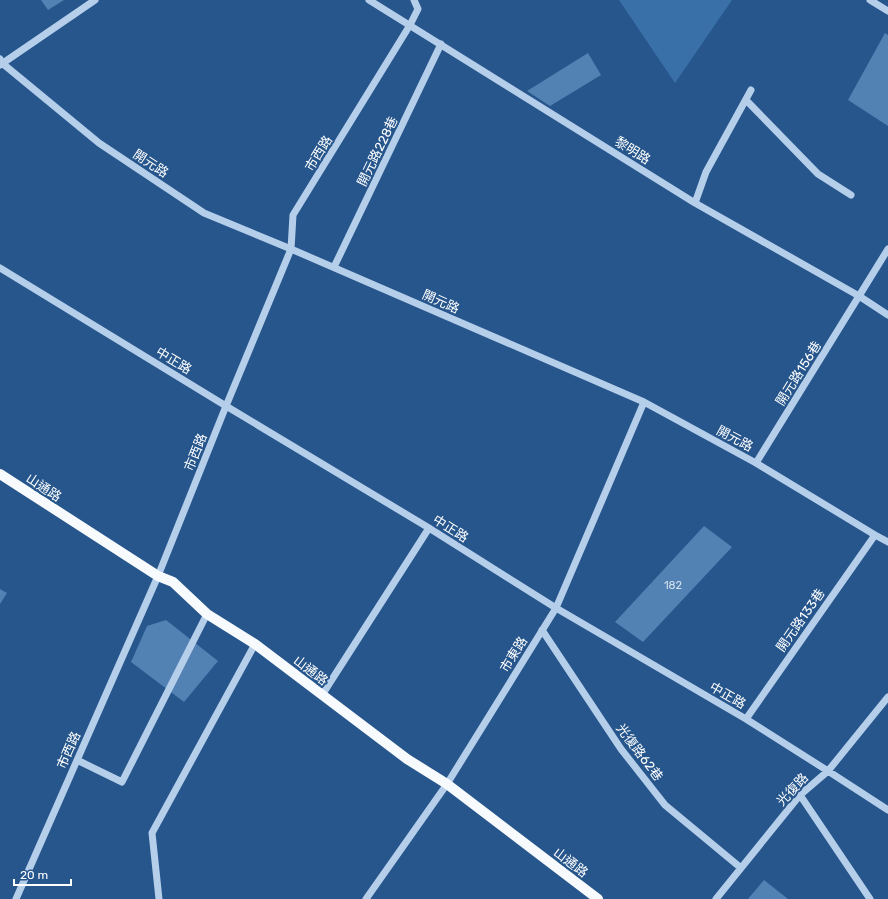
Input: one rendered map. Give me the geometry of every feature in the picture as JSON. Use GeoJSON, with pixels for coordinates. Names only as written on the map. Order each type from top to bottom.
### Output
{"type":"FeatureCollection","features":[{"type":"Feature","properties":{"kind":"main road","name":"山通路"},"geometry":{"type":"LineString","coordinates":[[0,474],[158,576],[173,582],[208,614],[255,644],[407,760],[447,784],[598,899]]}},
{"type":"Feature","properties":{"kind":"street"},"geometry":{"type":"LineString","coordinates":[[1,63],[95,0]]}},
{"type":"Feature","properties":{"kind":"street","name":"黎明路"},"geometry":{"type":"LineString","coordinates":[[369,0],[695,203],[859,296],[888,315]]}},
{"type":"Feature","properties":{"kind":"street","name":"市西路"},"geometry":{"type":"LineString","coordinates":[[16,899],[158,576],[291,249],[294,215],[410,25],[418,9],[414,0]]}},
{"type":"Feature","properties":{"kind":"street"},"geometry":{"type":"LineString","coordinates":[[870,0],[888,11]]}},
{"type":"Feature","properties":{"kind":"street","name":"開元路228巷"},"geometry":{"type":"LineString","coordinates":[[334,267],[441,44]]}},
{"type":"Feature","properties":{"kind":"street","name":"開元路"},"geometry":{"type":"LineString","coordinates":[[1,63],[98,143],[204,213],[334,267],[644,402],[756,463],[888,542]]}},
{"type":"Feature","properties":{"kind":"street"},"geometry":{"type":"LineString","coordinates":[[695,203],[706,172],[751,90]]}},
{"type":"Feature","properties":{"kind":"street"},"geometry":{"type":"LineString","coordinates":[[746,100],[818,174],[851,195]]}},
{"type":"Feature","properties":{"kind":"street","name":"開元路156巷"},"geometry":{"type":"LineString","coordinates":[[756,463],[888,249]]}},
{"type":"Feature","properties":{"kind":"street","name":"中正路"},"geometry":{"type":"LineString","coordinates":[[0,268],[429,528],[556,608],[746,719],[828,770],[888,810]]}},
{"type":"Feature","properties":{"kind":"street","name":"市東路"},"geometry":{"type":"LineString","coordinates":[[366,899],[447,784],[556,608],[644,402]]}},
{"type":"Feature","properties":{"kind":"street"},"geometry":{"type":"LineString","coordinates":[[322,695],[429,528]]}},
{"type":"Feature","properties":{"kind":"street","name":"開元路133巷"},"geometry":{"type":"LineString","coordinates":[[746,719],[874,535]]}},
{"type":"Feature","properties":{"kind":"street"},"geometry":{"type":"LineString","coordinates":[[77,760],[122,782],[208,614]]}},
{"type":"Feature","properties":{"kind":"street","name":"光復路62巷"},"geometry":{"type":"LineString","coordinates":[[542,630],[621,749],[665,805],[741,868]]}},
{"type":"Feature","properties":{"kind":"street"},"geometry":{"type":"LineString","coordinates":[[159,899],[152,833],[255,644]]}},
{"type":"Feature","properties":{"kind":"street","name":"光復路"},"geometry":{"type":"LineString","coordinates":[[716,899],[800,795],[828,770],[888,698]]}},
{"type":"Feature","properties":{"kind":"street"},"geometry":{"type":"LineString","coordinates":[[800,795],[870,899]]}},
{"type":"Feature","properties":{"kind":"shaded area"},"geometry":{"type":"Polygon","coordinates":[[[619,0],[732,0],[675,83],[619,0]]]}},
{"type":"Feature","properties":{"kind":"building"},"geometry":{"type":"Polygon","coordinates":[[[41,0],[64,0],[48,10],[41,0]]]}},
{"type":"Feature","properties":{"kind":"building"},"geometry":{"type":"Polygon","coordinates":[[[885,33],[888,35],[888,126],[848,100],[885,33]]]}},
{"type":"Feature","properties":{"kind":"building"},"geometry":{"type":"Polygon","coordinates":[[[588,53],[601,75],[550,106],[527,91],[588,53]]]}},
{"type":"Feature","properties":{"kind":"building"},"geometry":{"type":"Polygon","coordinates":[[[704,526],[732,547],[643,642],[615,622],[704,526]]]}},
{"type":"Feature","properties":{"kind":"building"},"geometry":{"type":"Polygon","coordinates":[[[0,589],[7,593],[0,604],[0,589]]]}},
{"type":"Feature","properties":{"kind":"building"},"geometry":{"type":"Polygon","coordinates":[[[166,620],[218,661],[184,702],[131,662],[147,626],[166,620]]]}},
{"type":"Feature","properties":{"kind":"building"},"geometry":{"type":"Polygon","coordinates":[[[764,880],[788,899],[748,899],[764,880]]]}}]}
